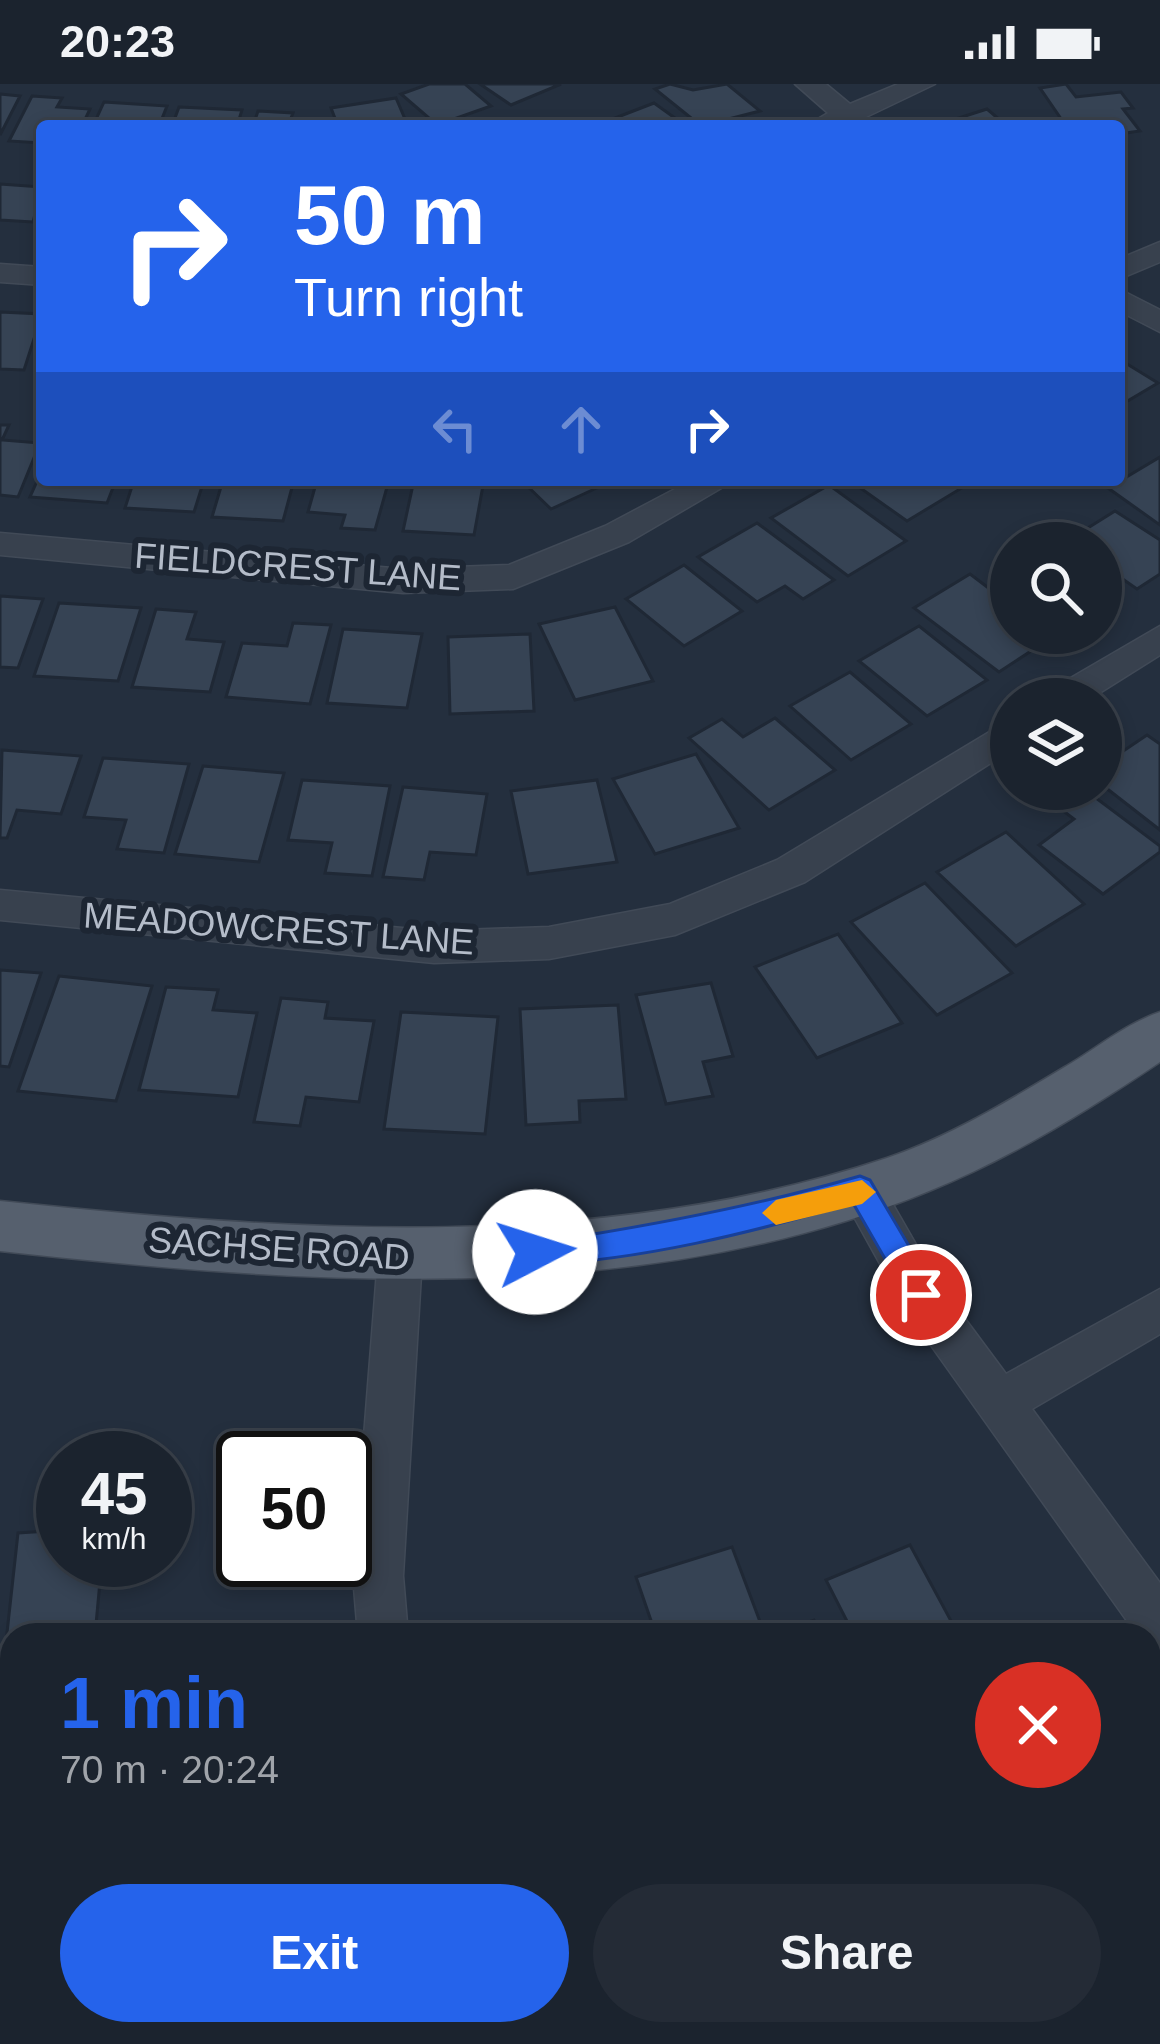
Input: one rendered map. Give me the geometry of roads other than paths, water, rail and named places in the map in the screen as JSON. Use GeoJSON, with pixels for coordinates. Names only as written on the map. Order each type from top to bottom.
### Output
{"type":"FeatureCollection","features":[{"type":"Feature","properties":{"kind":"main road","name":"SACHSE ROAD"},"geometry":{"type":"LineString","coordinates":[[0,1226],[400,1258],[579,1250],[757,1218],[913,1174],[1158,1038]]}},
{"type":"Feature","properties":{"kind":"street"},"geometry":{"type":"LineString","coordinates":[[809,84],[839,120]]}},
{"type":"Feature","properties":{"kind":"street"},"geometry":{"type":"LineString","coordinates":[[848,120],[921,84]]}},
{"type":"Feature","properties":{"kind":"street"},"geometry":{"type":"LineString","coordinates":[[1125,267],[1160,250]]}},
{"type":"Feature","properties":{"kind":"street"},"geometry":{"type":"LineString","coordinates":[[0,273],[36,276]]}},
{"type":"Feature","properties":{"kind":"street"},"geometry":{"type":"LineString","coordinates":[[1125,302],[1160,323]]}},
{"type":"Feature","properties":{"kind":"street","name":"FIELDCREST LANE"},"geometry":{"type":"LineString","coordinates":[[0,544],[404,581],[513,577],[617,534],[707,486]]}},
{"type":"Feature","properties":{"kind":"street"},"geometry":{"type":"LineString","coordinates":[[1097,678],[1160,638]]}},
{"type":"Feature","properties":{"kind":"street","name":"MEADOWCREST LANE"},"geometry":{"type":"LineString","coordinates":[[0,905],[434,947],[549,943],[675,919],[790,872],[990,745]]}},
{"type":"Feature","properties":{"kind":"street"},"geometry":{"type":"LineString","coordinates":[[860,1189],[921,1295],[1159,1623]]}},
{"type":"Feature","properties":{"kind":"street"},"geometry":{"type":"LineString","coordinates":[[382,1623],[378,1576],[400,1258]]}},
{"type":"Feature","properties":{"kind":"street"},"geometry":{"type":"LineString","coordinates":[[999,1403],[1160,1310]]}}]}
